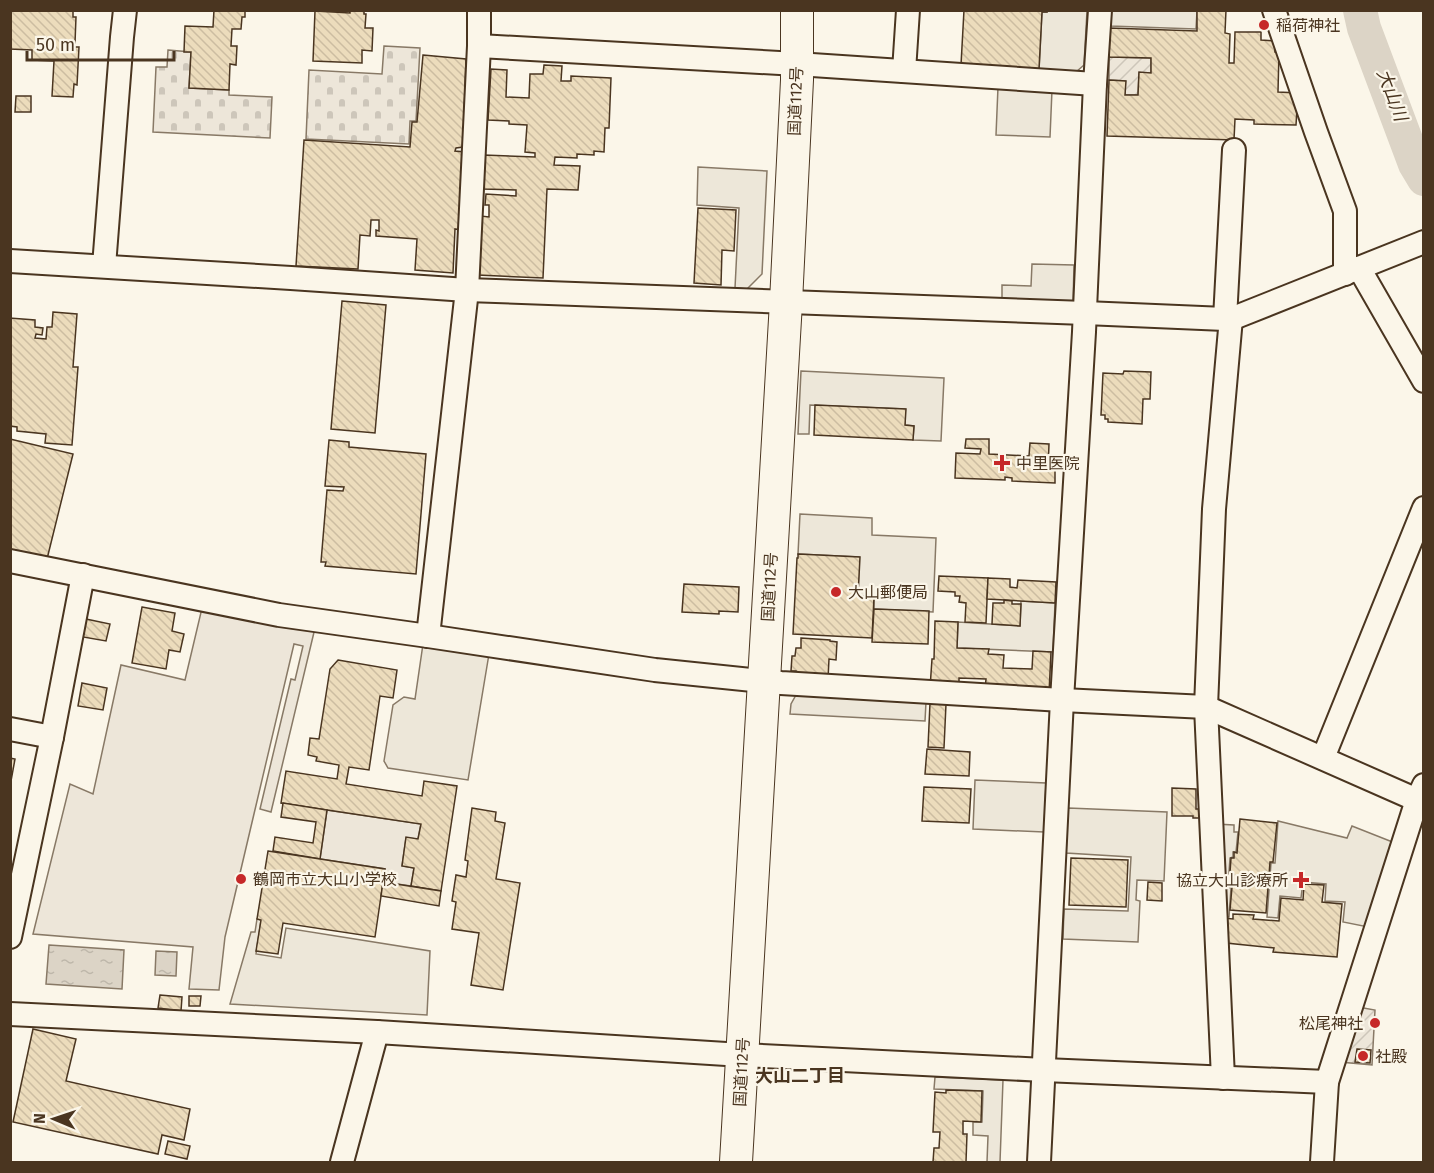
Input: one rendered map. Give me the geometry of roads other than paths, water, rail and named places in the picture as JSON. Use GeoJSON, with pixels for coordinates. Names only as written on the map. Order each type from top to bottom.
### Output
{"type":"FeatureCollection","features":[{"type":"Feature","properties":{"kind":"highway","name":"国道112号"},"geometry":{"type":"LineString","coordinates":[[736,1162],[786,302],[797,64],[797,10]]}},
{"type":"Feature","properties":{"kind":"street"},"geometry":{"type":"LineString","coordinates":[[104,266],[125,10]]}},
{"type":"Feature","properties":{"kind":"street"},"geometry":{"type":"LineString","coordinates":[[428,636],[467,290],[479,10]]}},
{"type":"Feature","properties":{"kind":"street"},"geometry":{"type":"LineString","coordinates":[[904,71],[908,10]]}},
{"type":"Feature","properties":{"kind":"street"},"geometry":{"type":"LineString","coordinates":[[1039,1162],[1100,10]]}},
{"type":"Feature","properties":{"kind":"street"},"geometry":{"type":"LineString","coordinates":[[1274,10],[1346,211],[1359,269],[1424,381]]}},
{"type":"Feature","properties":{"kind":"street"},"geometry":{"type":"LineString","coordinates":[[479,46],[1095,84]]}},
{"type":"Feature","properties":{"kind":"street"},"geometry":{"type":"LineString","coordinates":[[1223,1078],[1206,707],[1214,509],[1228,319],[1234,150]]}},
{"type":"Feature","properties":{"kind":"street"},"geometry":{"type":"LineString","coordinates":[[10,261],[467,290],[1228,319],[1424,242]]}},
{"type":"Feature","properties":{"kind":"street"},"geometry":{"type":"LineString","coordinates":[[1323,758],[1424,508]]}},
{"type":"Feature","properties":{"kind":"street"},"geometry":{"type":"LineString","coordinates":[[10,561],[279,615],[655,670],[763,681],[1206,707],[1323,758],[1422,789],[1327,1082],[1322,1162]]}},
{"type":"Feature","properties":{"kind":"street"},"geometry":{"type":"LineString","coordinates":[[10,937],[83,575]]}},
{"type":"Feature","properties":{"kind":"street"},"geometry":{"type":"LineString","coordinates":[[10,729],[52,737]]}},
{"type":"Feature","properties":{"kind":"street"},"geometry":{"type":"LineString","coordinates":[[10,1014],[377,1032],[742,1055],[1327,1082]]}},
{"type":"Feature","properties":{"kind":"street"},"geometry":{"type":"LineString","coordinates":[[342,1162],[377,1032]]}},
{"type":"Feature","properties":{"kind":"water"},"geometry":{"type":"Polygon","coordinates":[[[49,945],[124,950],[122,989],[46,984],[49,945]]]}},
{"type":"Feature","properties":{"kind":"water"},"geometry":{"type":"Polygon","coordinates":[[[156,951],[177,952],[176,976],[155,975],[156,951]]]}},
{"type":"Feature","properties":{"kind":"waterway","name":"大山川"},"geometry":{"type":"LineString","coordinates":[[1360,10],[1364,28],[1415,164],[1424,179]]}},
{"type":"Feature","properties":{"kind":"place","name":"稲荷神社"},"geometry":{"type":"Point","coordinates":[1264,25]}},
{"type":"Feature","properties":{"kind":"place","name":"中里医院"},"geometry":{"type":"Point","coordinates":[1002,463]}},
{"type":"Feature","properties":{"kind":"place","name":"大山郵便局"},"geometry":{"type":"Point","coordinates":[836,592]}},
{"type":"Feature","properties":{"kind":"place","name":"鶴岡市立大山小学校"},"geometry":{"type":"Point","coordinates":[241,879]}},
{"type":"Feature","properties":{"kind":"place","name":"協立大山診療所"},"geometry":{"type":"Point","coordinates":[1301,880]}},
{"type":"Feature","properties":{"kind":"place","name":"松尾神社"},"geometry":{"type":"Point","coordinates":[1375,1023]}},
{"type":"Feature","properties":{"kind":"place","name":"社殿"},"geometry":{"type":"Point","coordinates":[1363,1056]}},
{"type":"Feature","properties":{"kind":"district","name":"大山二丁目"},"geometry":{"type":"Point","coordinates":[800,1076]}}]}
